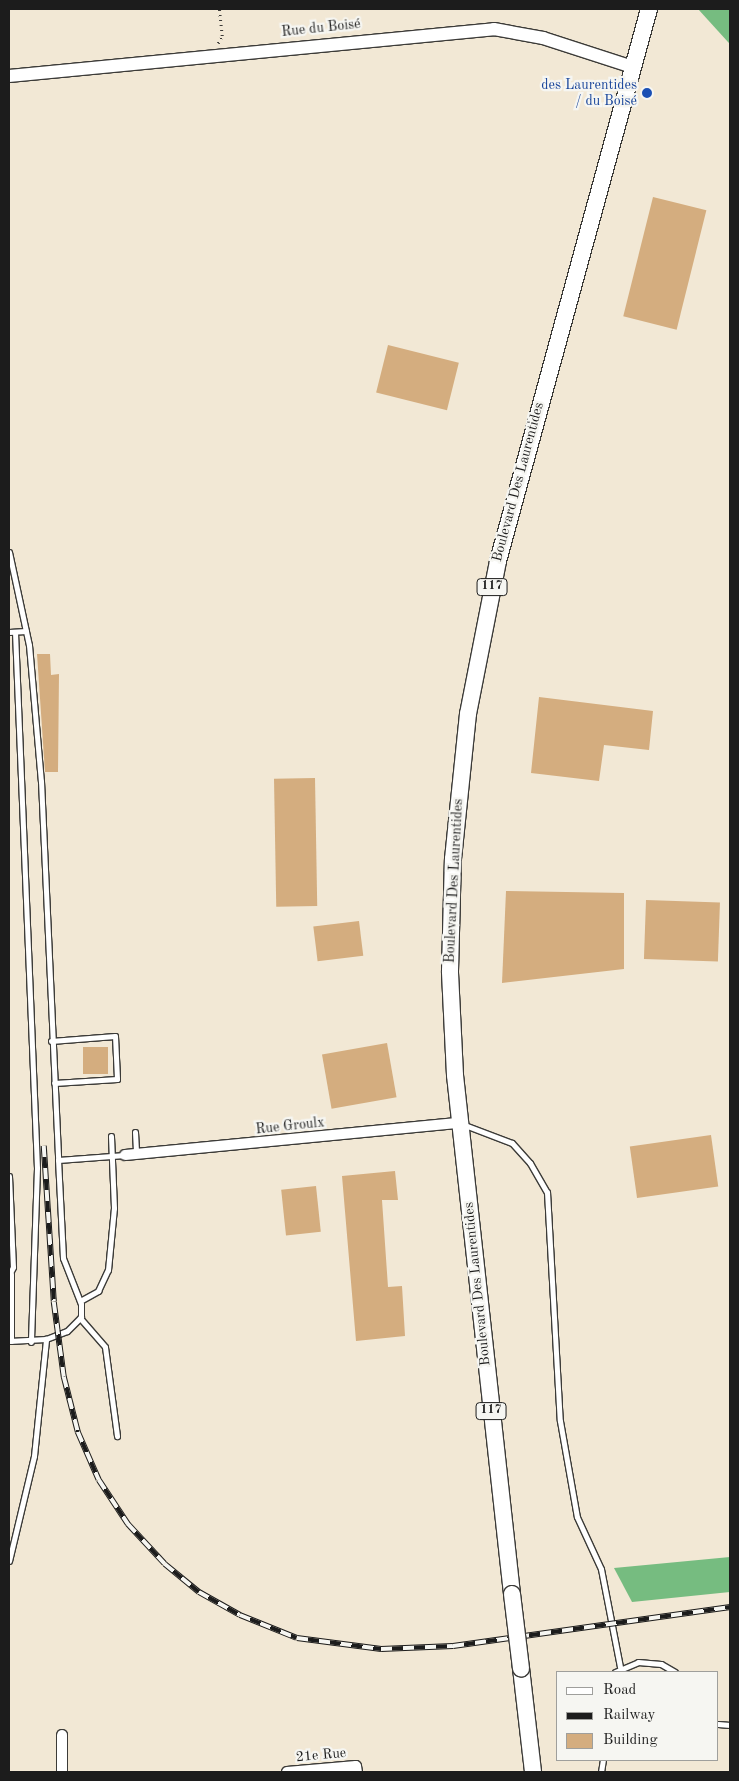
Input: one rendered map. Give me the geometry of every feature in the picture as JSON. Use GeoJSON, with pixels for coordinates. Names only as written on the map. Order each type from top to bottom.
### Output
{"type":"FeatureCollection","features":[{"type":"Feature","properties":{"kind":"main road","name":"Boulevard Des Laurentides"},"geometry":{"type":"LineString","coordinates":[[533,1772],[459,1123],[450,920],[471,697],[523,461],[649,9]]}},
{"type":"Feature","properties":{"kind":"street","name":"Rue du Boisé"},"geometry":{"type":"LineString","coordinates":[[9,76],[494,29],[543,38],[633,67]]}},
{"type":"Feature","properties":{"kind":"street","name":"Rue Groulx"},"geometry":{"type":"LineString","coordinates":[[124,1156],[459,1123]]}},
{"type":"Feature","properties":{"kind":"street"},"geometry":{"type":"LineString","coordinates":[[62,1735],[62,1772]]}},
{"type":"Feature","properties":{"kind":"street","name":"21e Rue"},"geometry":{"type":"LineString","coordinates":[[287,1772],[356,1769]]}},
{"type":"Feature","properties":{"kind":"lane"},"geometry":{"type":"LineString","coordinates":[[9,552],[26,630],[41,781],[63,1258],[80,1301],[80,1318],[105,1347],[117,1436]]}},
{"type":"Feature","properties":{"kind":"lane"},"geometry":{"type":"LineString","coordinates":[[9,632],[26,630]]}},
{"type":"Feature","properties":{"kind":"lane"},"geometry":{"type":"LineString","coordinates":[[15,632],[38,1168],[31,1342]]}},
{"type":"Feature","properties":{"kind":"lane"},"geometry":{"type":"LineString","coordinates":[[52,1041],[114,1036],[117,1079],[54,1083]]}},
{"type":"Feature","properties":{"kind":"lane"},"geometry":{"type":"LineString","coordinates":[[459,1123],[512,1143],[530,1162],[547,1192],[560,1421],[577,1517],[601,1569],[620,1667]]}},
{"type":"Feature","properties":{"kind":"lane"},"geometry":{"type":"LineString","coordinates":[[134,1132],[136,1154]]}},
{"type":"Feature","properties":{"kind":"lane"},"geometry":{"type":"LineString","coordinates":[[80,1301],[98,1291],[108,1270],[111,1136]]}},
{"type":"Feature","properties":{"kind":"lane"},"geometry":{"type":"LineString","coordinates":[[58,1160],[124,1156]]}},
{"type":"Feature","properties":{"kind":"lane"},"geometry":{"type":"LineString","coordinates":[[9,1176],[10,1341],[31,1342],[46,1339],[67,1331],[80,1318]]}},
{"type":"Feature","properties":{"kind":"lane"},"geometry":{"type":"LineString","coordinates":[[9,1561],[34,1456],[46,1339]]}},
{"type":"Feature","properties":{"kind":"lane"},"geometry":{"type":"LineString","coordinates":[[616,1671],[620,1667],[650,1662],[672,1671]]}},
{"type":"Feature","properties":{"kind":"path"},"geometry":{"type":"LineString","coordinates":[[218,42],[222,36],[219,9]]}},
{"type":"Feature","properties":{"kind":"green space"},"geometry":{"type":"Polygon","coordinates":[[[698,9],[730,9],[730,44],[728,42],[698,9]]]}},
{"type":"Feature","properties":{"kind":"green space"},"geometry":{"type":"Polygon","coordinates":[[[730,1557],[730,1592],[632,1602],[614,1568],[730,1557]]]}},
{"type":"Feature","properties":{"kind":"building"},"geometry":{"type":"Polygon","coordinates":[[[653,197],[706,210],[677,330],[623,316],[653,197]]]}},
{"type":"Feature","properties":{"kind":"building"},"geometry":{"type":"Polygon","coordinates":[[[388,345],[459,363],[447,410],[376,393],[388,345]]]}},
{"type":"Feature","properties":{"kind":"building"},"geometry":{"type":"Polygon","coordinates":[[[37,654],[50,654],[51,675],[59,674],[58,772],[45,772],[37,654]]]}},
{"type":"Feature","properties":{"kind":"building"},"geometry":{"type":"Polygon","coordinates":[[[539,697],[653,711],[649,750],[604,745],[599,781],[531,773],[539,697]]]}},
{"type":"Feature","properties":{"kind":"building"},"geometry":{"type":"Polygon","coordinates":[[[315,778],[317,906],[276,907],[274,779],[315,778]]]}},
{"type":"Feature","properties":{"kind":"building"},"geometry":{"type":"Polygon","coordinates":[[[506,891],[624,893],[624,969],[502,983],[506,891]]]}},
{"type":"Feature","properties":{"kind":"building"},"geometry":{"type":"Polygon","coordinates":[[[646,900],[720,903],[718,962],[644,959],[646,900]]]}},
{"type":"Feature","properties":{"kind":"building"},"geometry":{"type":"Polygon","coordinates":[[[359,921],[363,956],[318,961],[313,927],[359,921]]]}},
{"type":"Feature","properties":{"kind":"building"},"geometry":{"type":"Polygon","coordinates":[[[387,1043],[397,1097],[332,1109],[322,1054],[387,1043]]]}},
{"type":"Feature","properties":{"kind":"building"},"geometry":{"type":"Polygon","coordinates":[[[83,1047],[108,1047],[108,1074],[83,1074],[83,1047]]]}},
{"type":"Feature","properties":{"kind":"building"},"geometry":{"type":"Polygon","coordinates":[[[711,1135],[718,1186],[637,1198],[630,1146],[711,1135]]]}},
{"type":"Feature","properties":{"kind":"building"},"geometry":{"type":"Polygon","coordinates":[[[395,1171],[398,1200],[382,1200],[388,1287],[402,1286],[405,1336],[356,1341],[342,1176],[395,1171]]]}},
{"type":"Feature","properties":{"kind":"building"},"geometry":{"type":"Polygon","coordinates":[[[316,1186],[321,1232],[286,1235],[281,1190],[316,1186]]]}},
{"type":"Feature","properties":{"kind":"railway"},"geometry":{"type":"LineString","coordinates":[[44,1146],[54,1302],[64,1377],[78,1432],[99,1480],[128,1524],[165,1564],[199,1592],[240,1615],[297,1638],[381,1649],[453,1646],[730,1607]]}},
{"type":"Feature","properties":{"kind":"place","name":"des Laurentides / du Boisé"},"geometry":{"type":"Point","coordinates":[647,93]}}]}
